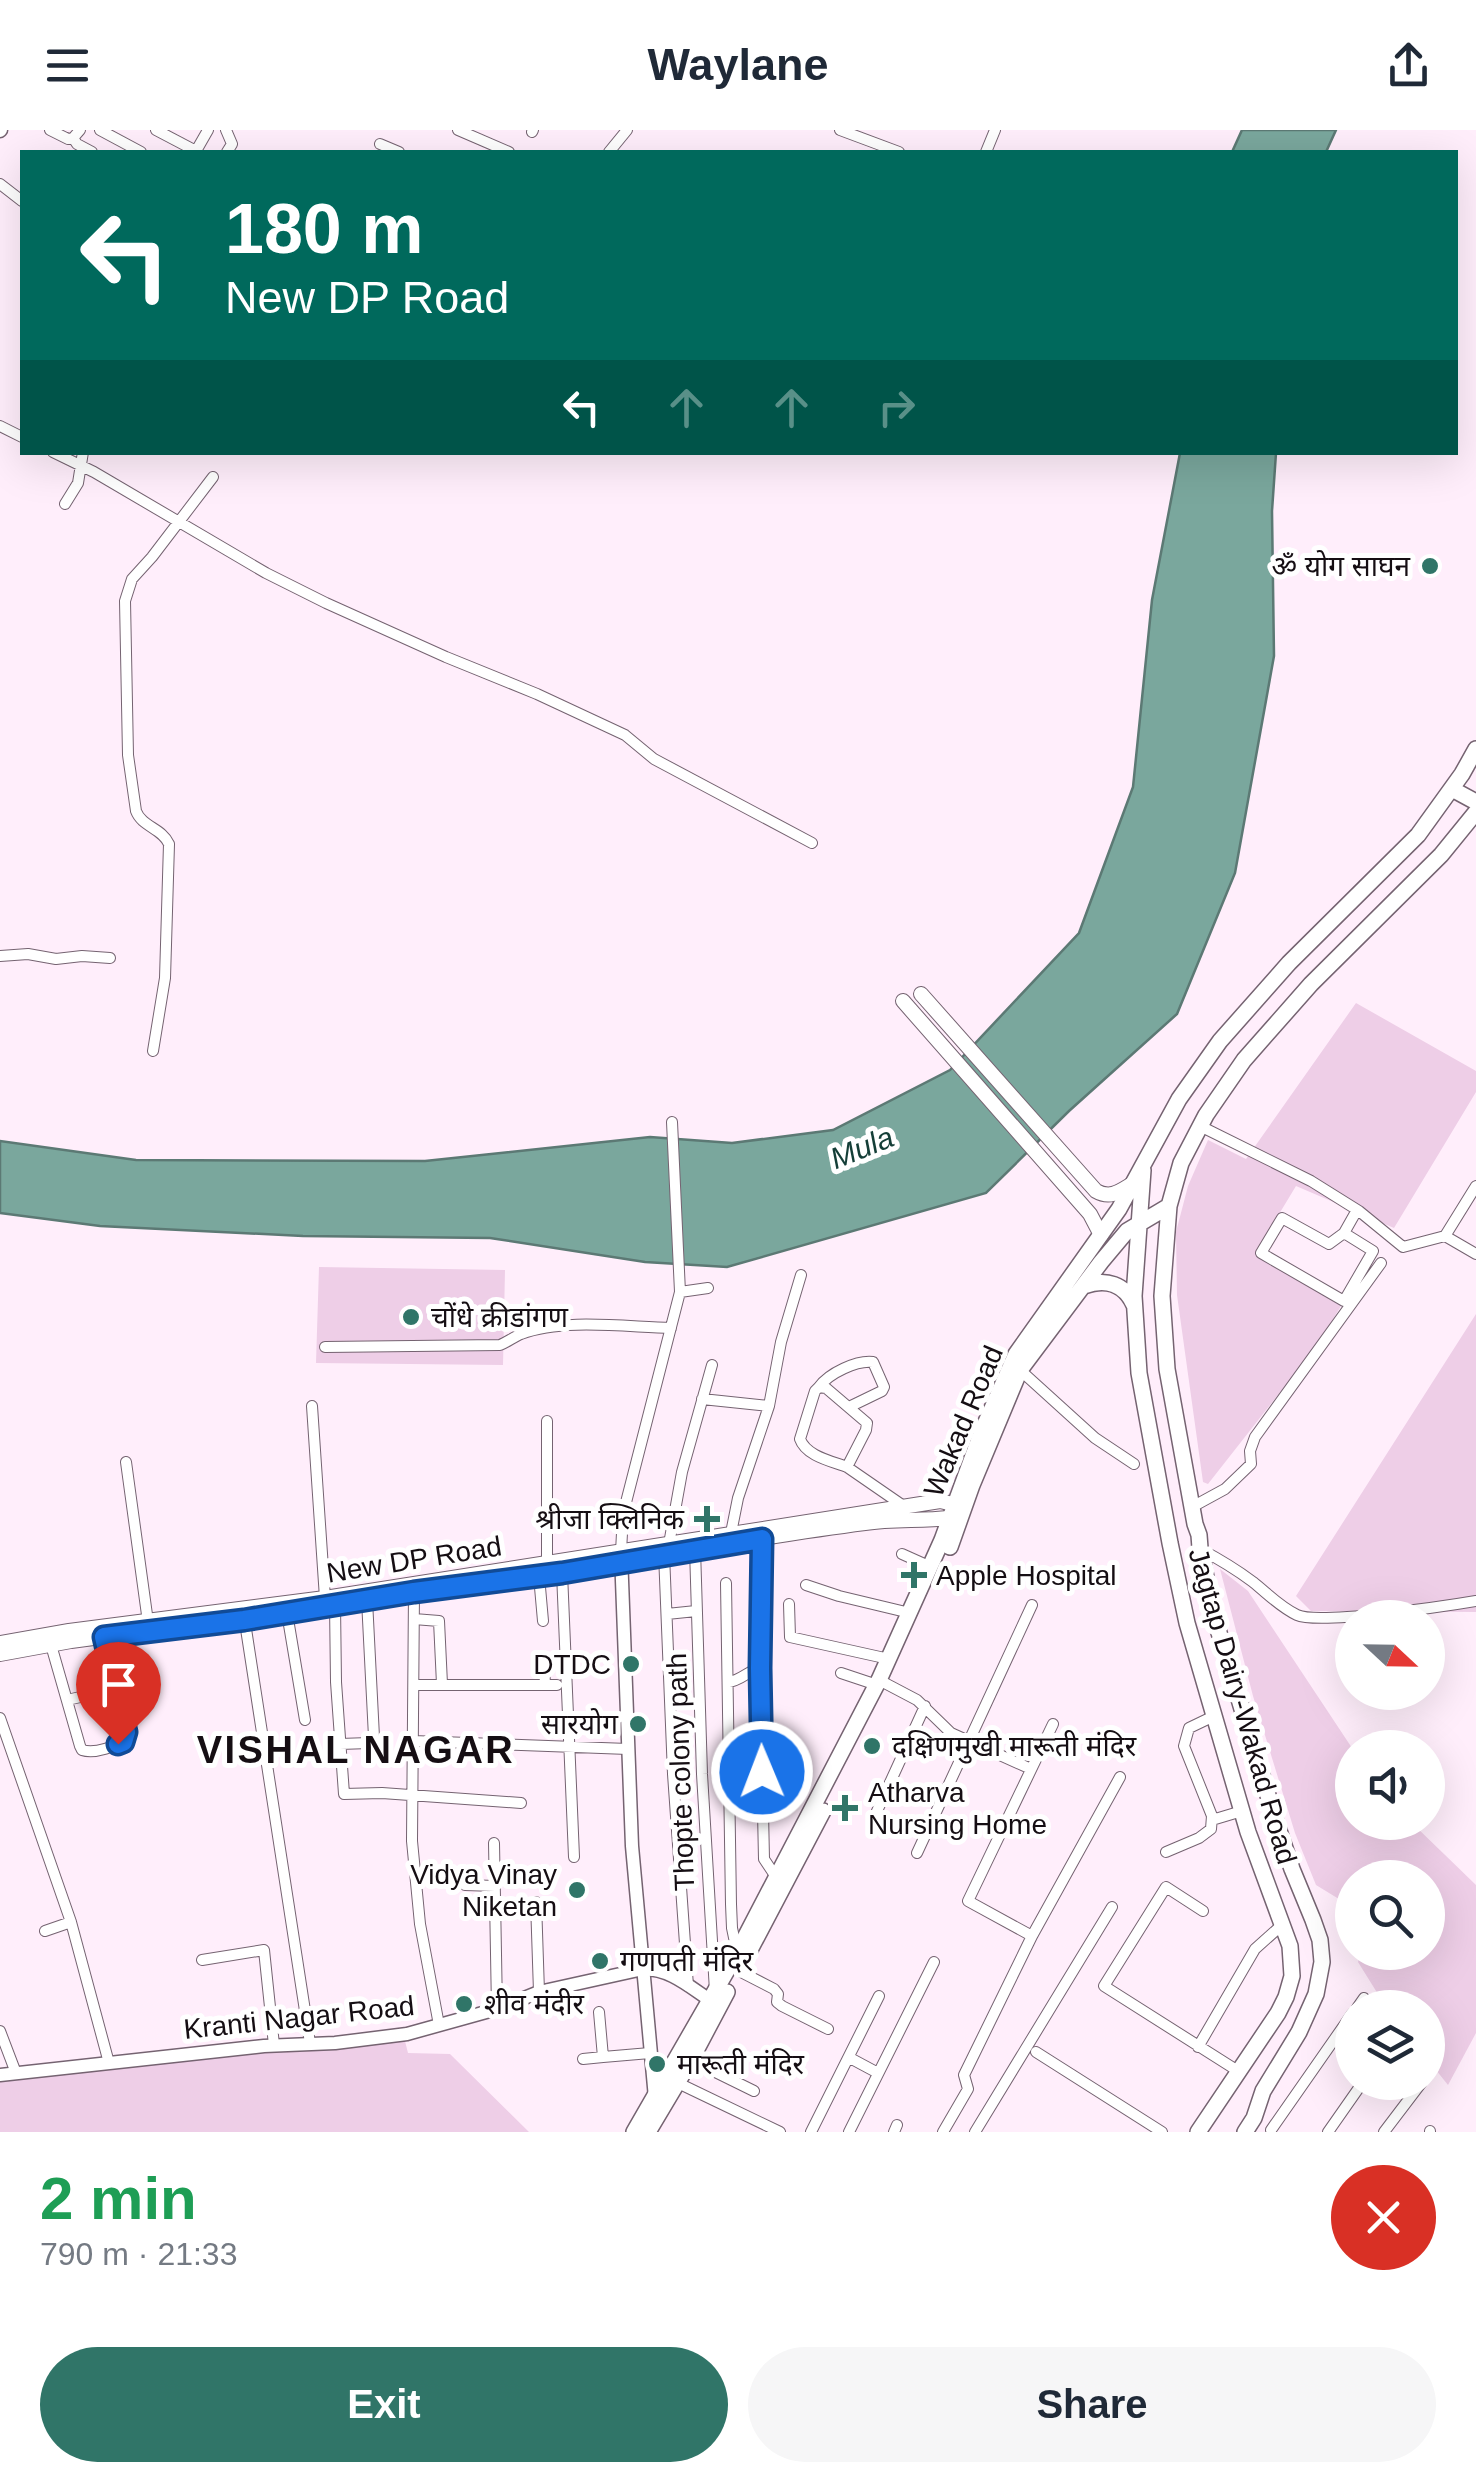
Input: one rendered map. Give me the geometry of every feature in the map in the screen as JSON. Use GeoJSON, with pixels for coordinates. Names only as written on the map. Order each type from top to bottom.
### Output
{"type":"FeatureCollection","features":[{"type":"Feature","properties":{"kind":"main road","name":"Wakad Road"},"geometry":{"type":"LineString","coordinates":[[648,2132],[659,2103],[776,1877],[930,1593],[982,1431],[1016,1354],[1112,1219],[1180,1099],[1220,1041],[1289,962],[1418,835],[1452,789],[1469,777],[1476,748]]}},
{"type":"Feature","properties":{"kind":"main road"},"geometry":{"type":"LineString","coordinates":[[1452,789],[1476,802]]}},
{"type":"Feature","properties":{"kind":"main road"},"geometry":{"type":"LineString","coordinates":[[1235,2132],[1299,2032],[1316,1994],[1322,1962],[1314,1920],[1276,1822],[1214,1616],[1200,1548],[1167,1369],[1162,1296],[1170,1198],[1200,1126],[1235,1072],[1311,984],[1419,878],[1476,812]]}},
{"type":"Feature","properties":{"kind":"main road"},"geometry":{"type":"LineString","coordinates":[[921,994],[1096,1191],[1104,1196],[1116,1194],[1134,1183]]}},
{"type":"Feature","properties":{"kind":"main road"},"geometry":{"type":"LineString","coordinates":[[903,1001],[1090,1214],[1101,1235]]}},
{"type":"Feature","properties":{"kind":"main road","name":"Jagtap Dairy-Wakad Road"},"geometry":{"type":"LineString","coordinates":[[1144,1166],[1134,1306],[1139,1373],[1170,1544],[1187,1623],[1248,1832],[1290,1946],[1292,1976],[1286,1997],[1266,2032],[1198,2132]]}},
{"type":"Feature","properties":{"kind":"main road"},"geometry":{"type":"LineString","coordinates":[[1112,1219],[1141,1209],[1158,1192],[1170,1198]]}},
{"type":"Feature","properties":{"kind":"main road","name":"Wakad Road"},"geometry":{"type":"LineString","coordinates":[[634,2132],[678,2083],[715,1999],[739,1971],[881,1683],[1020,1370],[1141,1209],[1170,1198]]}},
{"type":"Feature","properties":{"kind":"main road"},"geometry":{"type":"LineString","coordinates":[[1084,1286],[1114,1284],[1125,1290],[1134,1306]]}},
{"type":"Feature","properties":{"kind":"main road","name":"New DP Road"},"geometry":{"type":"LineString","coordinates":[[0,1643],[148,1622],[287,1613],[330,1601],[367,1600],[667,1549],[731,1533],[940,1502],[956,1512]]}},
{"type":"Feature","properties":{"kind":"main road","name":"New DP Road"},"geometry":{"type":"LineString","coordinates":[[667,1549],[695,1549],[956,1512]]}},
{"type":"Feature","properties":{"kind":"main road","name":"New DP Road"},"geometry":{"type":"LineString","coordinates":[[0,1654],[543,1570],[562,1573],[621,1557]]}},
{"type":"Feature","properties":{"kind":"main road"},"geometry":{"type":"LineString","coordinates":[[1248,1832],[1276,1822]]}},
{"type":"Feature","properties":{"kind":"main road"},"geometry":{"type":"LineString","coordinates":[[1209,2132],[1256,2059],[1266,2032]]}},
{"type":"Feature","properties":{"kind":"main road"},"geometry":{"type":"LineString","coordinates":[[1250,2125],[1263,2091]]}},
{"type":"Feature","properties":{"kind":"street"},"geometry":{"type":"LineString","coordinates":[[50,130],[68,139],[76,134]]}},
{"type":"Feature","properties":{"kind":"street"},"geometry":{"type":"LineString","coordinates":[[100,130],[135,150]]}},
{"type":"Feature","properties":{"kind":"street"},"geometry":{"type":"LineString","coordinates":[[156,130],[196,150],[208,130]]}},
{"type":"Feature","properties":{"kind":"street"},"geometry":{"type":"LineString","coordinates":[[458,130],[505,150]]}},
{"type":"Feature","properties":{"kind":"street"},"geometry":{"type":"LineString","coordinates":[[611,150],[627,130]]}},
{"type":"Feature","properties":{"kind":"street"},"geometry":{"type":"LineString","coordinates":[[840,130],[894,150]]}},
{"type":"Feature","properties":{"kind":"street"},"geometry":{"type":"LineString","coordinates":[[380,144],[394,150]]}},
{"type":"Feature","properties":{"kind":"street"},"geometry":{"type":"LineString","coordinates":[[0,184],[20,200]]}},
{"type":"Feature","properties":{"kind":"street"},"geometry":{"type":"LineString","coordinates":[[59,455],[326,604],[626,735],[654,759],[812,843]]}},
{"type":"Feature","properties":{"kind":"street"},"geometry":{"type":"LineString","coordinates":[[65,504],[78,483],[83,455]]}},
{"type":"Feature","properties":{"kind":"street"},"geometry":{"type":"LineString","coordinates":[[152,1051],[165,978],[169,844],[136,811],[128,756],[125,601],[132,579],[213,477]]}},
{"type":"Feature","properties":{"kind":"street"},"geometry":{"type":"LineString","coordinates":[[0,956],[110,958]]}},
{"type":"Feature","properties":{"kind":"street"},"geometry":{"type":"LineString","coordinates":[[659,2103],[650,2053],[632,1846],[621,1557],[623,1514],[680,1292],[672,1122]]}},
{"type":"Feature","properties":{"kind":"street"},"geometry":{"type":"LineString","coordinates":[[1200,1126],[1311,1181],[1357,1210],[1403,1247],[1445,1236],[1476,1186]]}},
{"type":"Feature","properties":{"kind":"street"},"geometry":{"type":"LineString","coordinates":[[1344,1233],[1373,1251],[1344,1302],[1260,1254],[1282,1218],[1329,1244],[1344,1233],[1357,1210]]}},
{"type":"Feature","properties":{"kind":"street"},"geometry":{"type":"LineString","coordinates":[[1445,1236],[1476,1254]]}},
{"type":"Feature","properties":{"kind":"street"},"geometry":{"type":"LineString","coordinates":[[1192,1507],[1225,1489],[1250,1464],[1255,1438],[1382,1263]]}},
{"type":"Feature","properties":{"kind":"street"},"geometry":{"type":"LineString","coordinates":[[731,1533],[738,1498],[769,1406],[781,1342],[800,1275]]}},
{"type":"Feature","properties":{"kind":"street"},"geometry":{"type":"LineString","coordinates":[[680,1292],[708,1288]]}},
{"type":"Feature","properties":{"kind":"street"},"geometry":{"type":"LineString","coordinates":[[325,1348],[500,1346],[520,1334],[544,1328],[671,1328]]}},
{"type":"Feature","properties":{"kind":"street"},"geometry":{"type":"LineString","coordinates":[[849,1406],[882,1391],[874,1362],[866,1360],[826,1378],[815,1391],[800,1438],[802,1446],[847,1468],[906,1508]]}},
{"type":"Feature","properties":{"kind":"street"},"geometry":{"type":"LineString","coordinates":[[688,1986],[673,1774],[667,1549],[682,1472],[712,1365]]}},
{"type":"Feature","properties":{"kind":"street"},"geometry":{"type":"LineString","coordinates":[[1020,1370],[1095,1438],[1134,1464]]}},
{"type":"Feature","properties":{"kind":"street"},"geometry":{"type":"LineString","coordinates":[[819,1387],[826,1388],[866,1422],[866,1430],[847,1468]]}},
{"type":"Feature","properties":{"kind":"street"},"geometry":{"type":"LineString","coordinates":[[702,1399],[769,1406]]}},
{"type":"Feature","properties":{"kind":"street"},"geometry":{"type":"LineString","coordinates":[[312,1406],[344,1794],[520,1803]]}},
{"type":"Feature","properties":{"kind":"street"},"geometry":{"type":"LineString","coordinates":[[543,1621],[547,1421]]}},
{"type":"Feature","properties":{"kind":"street"},"geometry":{"type":"LineString","coordinates":[[126,1462],[148,1622]]}},
{"type":"Feature","properties":{"kind":"street"},"geometry":{"type":"LineString","coordinates":[[762,1539],[764,1860],[776,1877]]}},
{"type":"Feature","properties":{"kind":"street"},"geometry":{"type":"LineString","coordinates":[[1200,1548],[1302,1618],[1476,1601]]}},
{"type":"Feature","properties":{"kind":"street","name":"Thopte colony path"},"geometry":{"type":"LineString","coordinates":[[695,1549],[715,1999]]}},
{"type":"Feature","properties":{"kind":"street"},"geometry":{"type":"LineString","coordinates":[[902,1554],[931,1567]]}},
{"type":"Feature","properties":{"kind":"street"},"geometry":{"type":"LineString","coordinates":[[562,1573],[574,1856]]}},
{"type":"Feature","properties":{"kind":"street"},"geometry":{"type":"LineString","coordinates":[[726,1583],[731,1904],[737,1953]]}},
{"type":"Feature","properties":{"kind":"street"},"geometry":{"type":"LineString","coordinates":[[806,1585],[910,1614]]}},
{"type":"Feature","properties":{"kind":"street"},"geometry":{"type":"LineString","coordinates":[[414,1592],[412,1841],[420,1924],[439,2025]]}},
{"type":"Feature","properties":{"kind":"street"},"geometry":{"type":"LineString","coordinates":[[340,1744],[369,1743],[374,1737],[367,1600]]}},
{"type":"Feature","properties":{"kind":"street"},"geometry":{"type":"LineString","coordinates":[[789,1604],[790,1637],[889,1659]]}},
{"type":"Feature","properties":{"kind":"street"},"geometry":{"type":"LineString","coordinates":[[917,1853],[1032,1605]]}},
{"type":"Feature","properties":{"kind":"street"},"geometry":{"type":"LineString","coordinates":[[667,1614],[696,1611]]}},
{"type":"Feature","properties":{"kind":"street"},"geometry":{"type":"LineString","coordinates":[[287,1613],[305,1720]]}},
{"type":"Feature","properties":{"kind":"street"},"geometry":{"type":"LineString","coordinates":[[243,1615],[310,2043]]}},
{"type":"Feature","properties":{"kind":"street"},"geometry":{"type":"LineString","coordinates":[[414,1619],[439,1621],[442,1684]]}},
{"type":"Feature","properties":{"kind":"street"},"geometry":{"type":"LineString","coordinates":[[51,1645],[80,1746],[90,1752],[118,1744],[126,1737],[104,1637]]}},
{"type":"Feature","properties":{"kind":"street"},"geometry":{"type":"LineString","coordinates":[[414,1685],[551,1685],[544,1662]]}},
{"type":"Feature","properties":{"kind":"street"},"geometry":{"type":"LineString","coordinates":[[728,1682],[760,1668]]}},
{"type":"Feature","properties":{"kind":"street"},"geometry":{"type":"LineString","coordinates":[[841,1674],[881,1683],[924,1706],[948,1730],[969,1742],[1032,1769]]}},
{"type":"Feature","properties":{"kind":"street"},"geometry":{"type":"LineString","coordinates":[[67,1700],[116,1689]]}},
{"type":"Feature","properties":{"kind":"street"},"geometry":{"type":"LineString","coordinates":[[872,1822],[924,1706]]}},
{"type":"Feature","properties":{"kind":"street"},"geometry":{"type":"LineString","coordinates":[[1166,1852],[1199,1838],[1211,1828],[1212,1816],[1184,1746],[1188,1728],[1214,1716]]}},
{"type":"Feature","properties":{"kind":"street"},"geometry":{"type":"LineString","coordinates":[[0,1718],[71,1922],[109,2063]]}},
{"type":"Feature","properties":{"kind":"street"},"geometry":{"type":"LineString","coordinates":[[1032,1936],[968,1901],[1052,1724]]}},
{"type":"Feature","properties":{"kind":"street"},"geometry":{"type":"LineString","coordinates":[[413,1742],[628,1749]]}},
{"type":"Feature","properties":{"kind":"street"},"geometry":{"type":"LineString","coordinates":[[944,2132],[968,2089],[964,2075],[1032,1936],[1120,1777]]}},
{"type":"Feature","properties":{"kind":"street"},"geometry":{"type":"LineString","coordinates":[[741,1800],[763,1802]]}},
{"type":"Feature","properties":{"kind":"street"},"geometry":{"type":"LineString","coordinates":[[1212,1820],[1242,1811]]}},
{"type":"Feature","properties":{"kind":"street"},"geometry":{"type":"LineString","coordinates":[[494,1843],[498,2009]]}},
{"type":"Feature","properties":{"kind":"street"},"geometry":{"type":"LineString","coordinates":[[465,1885],[495,1886]]}},
{"type":"Feature","properties":{"kind":"street"},"geometry":{"type":"LineString","coordinates":[[1203,1911],[1166,1887],[1104,1986],[1238,2071]]}},
{"type":"Feature","properties":{"kind":"street"},"geometry":{"type":"LineString","coordinates":[[536,1902],[538,1992]]}},
{"type":"Feature","properties":{"kind":"street"},"geometry":{"type":"LineString","coordinates":[[975,2132],[1112,1907]]}},
{"type":"Feature","properties":{"kind":"street"},"geometry":{"type":"LineString","coordinates":[[45,1931],[71,1922]]}},
{"type":"Feature","properties":{"kind":"street"},"geometry":{"type":"LineString","coordinates":[[1198,2047],[1255,1949],[1283,1924]]}},
{"type":"Feature","properties":{"kind":"street"},"geometry":{"type":"LineString","coordinates":[[202,1960],[280,1947]]}},
{"type":"Feature","properties":{"kind":"street"},"geometry":{"type":"LineString","coordinates":[[264,1950],[274,2045]]}},
{"type":"Feature","properties":{"kind":"street"},"geometry":{"type":"LineString","coordinates":[[848,2132],[934,1962]]}},
{"type":"Feature","properties":{"kind":"street"},"geometry":{"type":"LineString","coordinates":[[643,1969],[669,1973],[715,1999]]}},
{"type":"Feature","properties":{"kind":"street","name":"Kranti Nagar Road"},"geometry":{"type":"LineString","coordinates":[[0,2075],[408,2034],[498,2009],[538,1992],[643,1969]]}},
{"type":"Feature","properties":{"kind":"street"},"geometry":{"type":"LineString","coordinates":[[739,1971],[774,1989],[778,1994],[776,2002],[782,2006],[828,2029]]}},
{"type":"Feature","properties":{"kind":"street"},"geometry":{"type":"LineString","coordinates":[[811,2132],[879,1996]]}},
{"type":"Feature","properties":{"kind":"street"},"geometry":{"type":"LineString","coordinates":[[600,2012],[603,2057]]}},
{"type":"Feature","properties":{"kind":"street"},"geometry":{"type":"LineString","coordinates":[[0,2030],[16,2073]]}},
{"type":"Feature","properties":{"kind":"street"},"geometry":{"type":"LineString","coordinates":[[1250,2125],[1273,2131],[1335,2039]]}},
{"type":"Feature","properties":{"kind":"street"},"geometry":{"type":"LineString","coordinates":[[1036,2052],[1162,2132]]}},
{"type":"Feature","properties":{"kind":"street"},"geometry":{"type":"LineString","coordinates":[[583,2059],[650,2053]]}},
{"type":"Feature","properties":{"kind":"street"},"geometry":{"type":"LineString","coordinates":[[850,2058],[878,2074]]}},
{"type":"Feature","properties":{"kind":"street"},"geometry":{"type":"LineString","coordinates":[[691,2060],[754,2091]]}},
{"type":"Feature","properties":{"kind":"street"},"geometry":{"type":"LineString","coordinates":[[678,2083],[780,2132]]}},
{"type":"Feature","properties":{"kind":"street"},"geometry":{"type":"LineString","coordinates":[[1328,2132],[1350,2100]]}},
{"type":"Feature","properties":{"kind":"street"},"geometry":{"type":"LineString","coordinates":[[1384,2132],[1408,2100]]}},
{"type":"Feature","properties":{"kind":"shaded area"},"geometry":{"type":"Polygon","coordinates":[[[1356,1003],[1476,1071],[1476,1092],[1394,1228],[1296,1186],[1255,1254],[1341,1306],[1318,1344],[1208,1484],[1203,1482],[1177,1295],[1176,1232],[1188,1186],[1208,1140],[1246,1159],[1356,1003]]]}},
{"type":"Feature","properties":{"kind":"shaded area","name":"चोंधे क्रीडांगण"},"geometry":{"type":"Polygon","coordinates":[[[319,1267],[505,1270],[503,1365],[316,1363],[319,1267]]]}},
{"type":"Feature","properties":{"kind":"shaded area"},"geometry":{"type":"Polygon","coordinates":[[[1476,1314],[1476,1612],[1445,1612],[1445,1600],[1335,1600],[1335,1611],[1311,1611],[1296,1596],[1476,1314]]]}},
{"type":"Feature","properties":{"kind":"shaded area"},"geometry":{"type":"Polygon","coordinates":[[[1220,1569],[1248,1591],[1340,1730],[1335,1730],[1335,1840],[1430,1840],[1476,1885],[1476,2033],[1448,2085],[1445,1990],[1375,1990],[1363,1970],[1445,1970],[1445,1860],[1335,1860],[1335,1897],[1316,1885],[1295,1833],[1220,1569]]]}},
{"type":"Feature","properties":{"kind":"shaded area"},"geometry":{"type":"Polygon","coordinates":[[[405,2041],[408,2053],[450,2054],[529,2132],[0,2132],[0,2082],[280,2049],[405,2041]]]}},
{"type":"Feature","properties":{"kind":"water"},"geometry":{"type":"Polygon","coordinates":[[[1242,130],[1336,130],[1327,150],[1233,150],[1242,130]]]}},
{"type":"Feature","properties":{"kind":"water","name":"Mula"},"geometry":{"type":"Polygon","coordinates":[[[1180,455],[1276,455],[1272,511],[1274,656],[1235,873],[1177,1014],[1069,1111],[986,1193],[727,1267],[645,1262],[490,1238],[303,1236],[100,1226],[0,1213],[0,1141],[136,1160],[425,1161],[650,1137],[732,1143],[833,1130],[950,1070],[1079,933],[1133,787],[1152,600],[1180,455]]]}},
{"type":"Feature","properties":{"kind":"place","name":"ॐ योग साघन"},"geometry":{"type":"Point","coordinates":[1430,566]}},
{"type":"Feature","properties":{"kind":"place","name":"चोंधे क्रीडांगण"},"geometry":{"type":"Point","coordinates":[411,1317]}},
{"type":"Feature","properties":{"kind":"place","name":"श्रीजा क्लिनिक"},"geometry":{"type":"Point","coordinates":[707,1519]}},
{"type":"Feature","properties":{"kind":"place","name":"Apple Hospital"},"geometry":{"type":"Point","coordinates":[914,1575]}},
{"type":"Feature","properties":{"kind":"place","name":"DTDC"},"geometry":{"type":"Point","coordinates":[631,1664]}},
{"type":"Feature","properties":{"kind":"place","name":"सारयोग"},"geometry":{"type":"Point","coordinates":[638,1724]}},
{"type":"Feature","properties":{"kind":"place","name":"दक्षिणमुखी मारूती मंदिर"},"geometry":{"type":"Point","coordinates":[872,1746]}},
{"type":"Feature","properties":{"kind":"place","name":"Atharva Nursing Home"},"geometry":{"type":"Point","coordinates":[845,1808]}},
{"type":"Feature","properties":{"kind":"place","name":"Vidya Vinay Niketan"},"geometry":{"type":"Point","coordinates":[577,1890]}},
{"type":"Feature","properties":{"kind":"place","name":"गणपती मंदिर"},"geometry":{"type":"Point","coordinates":[600,1961]}},
{"type":"Feature","properties":{"kind":"place","name":"शीव मंदीर"},"geometry":{"type":"Point","coordinates":[464,2004]}},
{"type":"Feature","properties":{"kind":"place","name":"मारूती मंदिर"},"geometry":{"type":"Point","coordinates":[657,2064]}},
{"type":"Feature","properties":{"kind":"district","name":"VISHAL NAGAR"},"geometry":{"type":"Point","coordinates":[356,1750]}},
{"type":"Feature","properties":{"kind":"route"},"geometry":{"type":"LineString","coordinates":[[118,1744],[123,1742],[126,1732],[104,1637],[562,1573],[762,1539],[762,1772]]}}]}
